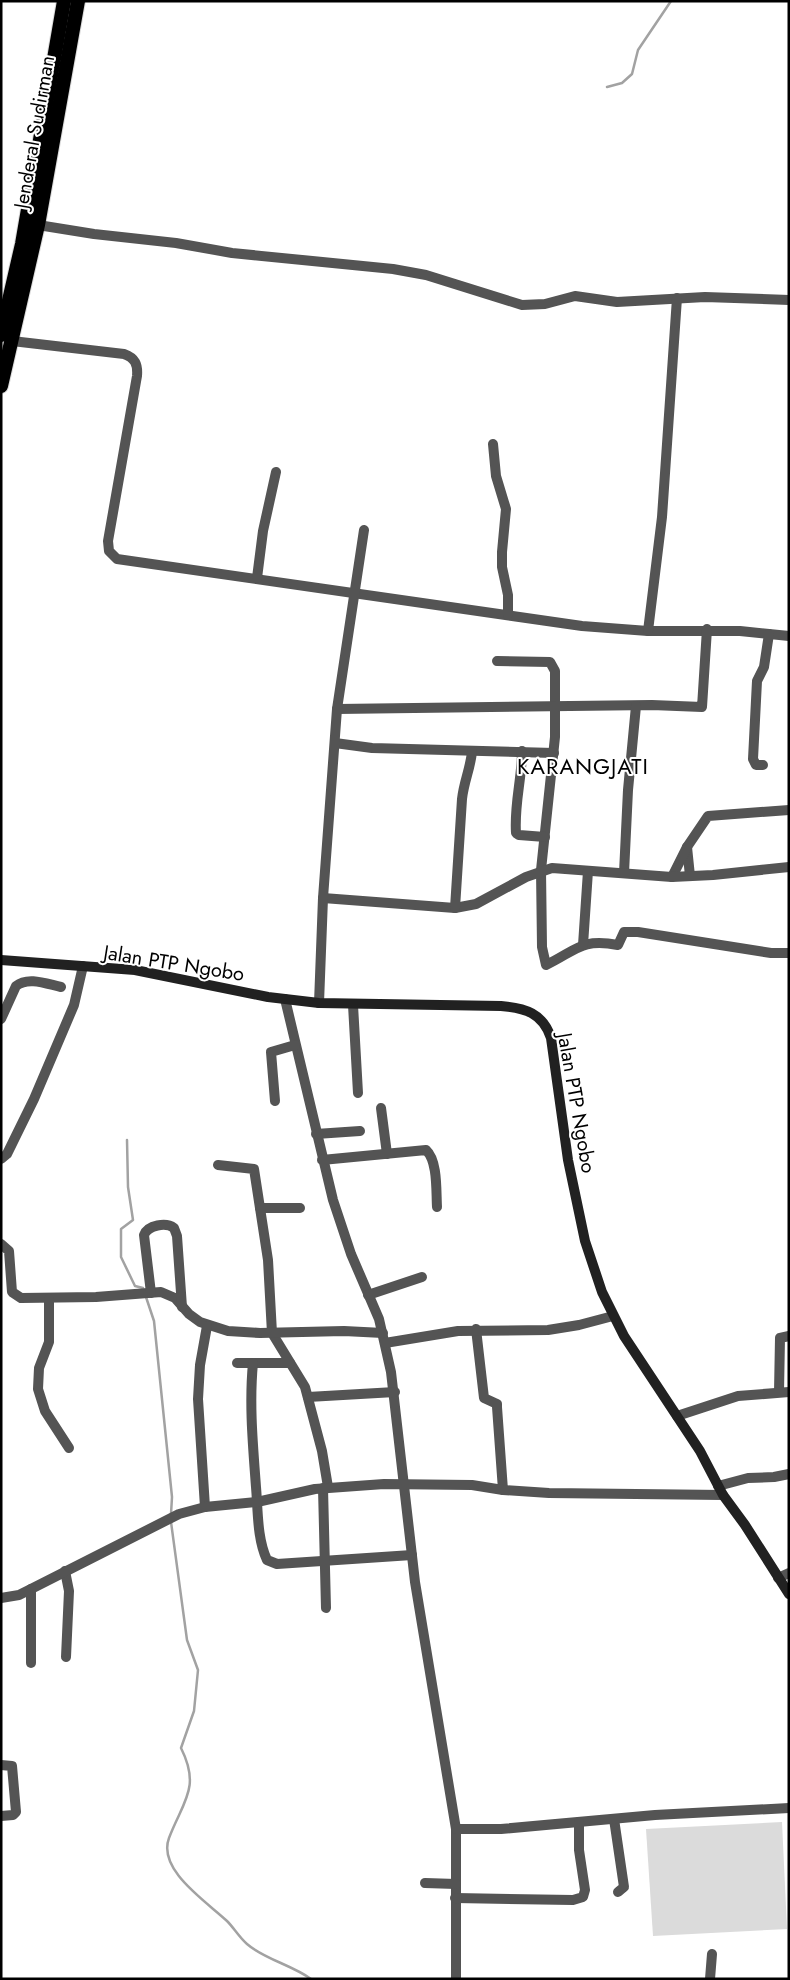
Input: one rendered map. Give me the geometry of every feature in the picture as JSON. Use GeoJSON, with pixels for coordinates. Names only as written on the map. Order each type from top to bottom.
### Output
{"type":"FeatureCollection","features":[{"type":"Feature","properties":{"kind":"highway","name":"Jenderal Sudirman"},"geometry":{"type":"LineString","coordinates":[[1,386],[6,338],[64,1]]}},
{"type":"Feature","properties":{"kind":"highway","name":"Jenderal Sudirman"},"geometry":{"type":"LineString","coordinates":[[6,338],[38,225],[78,1]]}},
{"type":"Feature","properties":{"kind":"main road","name":"Jalan PTP Ngobo"},"geometry":{"type":"LineString","coordinates":[[1,960],[149,972],[285,999],[319,1003],[501,1006],[526,1010],[542,1020],[551,1038],[568,1160],[582,1228],[596,1276],[613,1316],[700,1451],[720,1490],[789,1594]]}},
{"type":"Feature","properties":{"kind":"street"},"geometry":{"type":"LineString","coordinates":[[38,225],[94,234],[176,243],[232,253],[411,272],[522,305],[545,304],[574,296],[617,302],[677,298],[789,300]]}},
{"type":"Feature","properties":{"kind":"street"},"geometry":{"type":"LineString","coordinates":[[648,631],[662,517],[677,298]]}},
{"type":"Feature","properties":{"kind":"street"},"geometry":{"type":"LineString","coordinates":[[6,338],[124,354],[134,359],[137,376],[108,541],[112,556],[117,559],[582,626],[648,631],[708,630],[789,636]]}},
{"type":"Feature","properties":{"kind":"street"},"geometry":{"type":"LineString","coordinates":[[493,444],[496,476],[506,510],[502,560],[508,595],[508,615]]}},
{"type":"Feature","properties":{"kind":"street"},"geometry":{"type":"LineString","coordinates":[[257,578],[263,532],[276,472]]}},
{"type":"Feature","properties":{"kind":"street"},"geometry":{"type":"LineString","coordinates":[[319,1003],[323,898],[337,709],[364,530]]}},
{"type":"Feature","properties":{"kind":"street"},"geometry":{"type":"LineString","coordinates":[[337,709],[380,710],[489,705],[702,707],[708,630]]}},
{"type":"Feature","properties":{"kind":"street"},"geometry":{"type":"LineString","coordinates":[[763,765],[756,765],[753,759],[757,680],[764,667],[769,634]]}},
{"type":"Feature","properties":{"kind":"street"},"geometry":{"type":"LineString","coordinates":[[497,661],[550,662],[556,678],[554,753],[541,870],[542,947],[546,965],[583,945],[598,941],[618,945],[621,935],[628,932],[771,953],[789,953]]}},
{"type":"Feature","properties":{"kind":"street"},"geometry":{"type":"LineString","coordinates":[[624,874],[628,790],[636,706]]}},
{"type":"Feature","properties":{"kind":"street"},"geometry":{"type":"LineString","coordinates":[[334,743],[372,748],[554,753]]}},
{"type":"Feature","properties":{"kind":"street"},"geometry":{"type":"LineString","coordinates":[[455,908],[462,799],[464,782],[470,775],[472,752]]}},
{"type":"Feature","properties":{"kind":"street"},"geometry":{"type":"LineString","coordinates":[[522,752],[522,776],[517,792],[516,833],[519,835],[545,837]]}},
{"type":"Feature","properties":{"kind":"street"},"geometry":{"type":"LineString","coordinates":[[672,877],[687,847],[708,816],[789,810]]}},
{"type":"Feature","properties":{"kind":"street"},"geometry":{"type":"LineString","coordinates":[[687,847],[690,876]]}},
{"type":"Feature","properties":{"kind":"street"},"geometry":{"type":"LineString","coordinates":[[323,898],[455,908],[476,904],[541,870],[552,868],[672,877],[789,867]]}},
{"type":"Feature","properties":{"kind":"street"},"geometry":{"type":"LineString","coordinates":[[583,945],[588,871]]}},
{"type":"Feature","properties":{"kind":"street"},"geometry":{"type":"LineString","coordinates":[[1,1159],[7,1154],[34,1099],[74,1005],[83,966]]}},
{"type":"Feature","properties":{"kind":"street"},"geometry":{"type":"LineString","coordinates":[[1,1019],[16,986],[21,982],[31,981],[61,987]]}},
{"type":"Feature","properties":{"kind":"street"},"geometry":{"type":"LineString","coordinates":[[285,999],[322,1160],[339,1221],[384,1338],[395,1392],[403,1485],[412,1555],[456,1829],[456,1979]]}},
{"type":"Feature","properties":{"kind":"street"},"geometry":{"type":"LineString","coordinates":[[352,1005],[358,1093]]}},
{"type":"Feature","properties":{"kind":"street"},"geometry":{"type":"LineString","coordinates":[[276,1101],[271,1052],[295,1045]]}},
{"type":"Feature","properties":{"kind":"street"},"geometry":{"type":"LineString","coordinates":[[381,1108],[387,1154]]}},
{"type":"Feature","properties":{"kind":"street"},"geometry":{"type":"LineString","coordinates":[[316,1134],[360,1131]]}},
{"type":"Feature","properties":{"kind":"street"},"geometry":{"type":"LineString","coordinates":[[322,1160],[426,1150],[430,1154],[437,1207]]}},
{"type":"Feature","properties":{"kind":"street"},"geometry":{"type":"LineString","coordinates":[[218,1165],[248,1166],[254,1169],[268,1260],[272,1332],[305,1387],[326,1487],[324,1560],[326,1608]]}},
{"type":"Feature","properties":{"kind":"street"},"geometry":{"type":"LineString","coordinates":[[260,1208],[300,1208]]}},
{"type":"Feature","properties":{"kind":"street"},"geometry":{"type":"LineString","coordinates":[[149,1293],[144,1234],[151,1227],[169,1225],[174,1228],[177,1236],[182,1306]]}},
{"type":"Feature","properties":{"kind":"street"},"geometry":{"type":"LineString","coordinates":[[1,1244],[8,1251],[11,1288],[14,1294],[20,1298],[167,1293],[175,1298],[194,1319],[207,1326],[237,1332],[330,1331],[384,1338],[476,1330],[548,1330],[579,1325],[613,1316]]}},
{"type":"Feature","properties":{"kind":"street"},"geometry":{"type":"LineString","coordinates":[[368,1295],[422,1277]]}},
{"type":"Feature","properties":{"kind":"street"},"geometry":{"type":"LineString","coordinates":[[49,1298],[49,1342],[39,1368],[38,1389],[45,1411],[69,1448]]}},
{"type":"Feature","properties":{"kind":"street"},"geometry":{"type":"LineString","coordinates":[[206,1507],[198,1399],[200,1365],[207,1326]]}},
{"type":"Feature","properties":{"kind":"street"},"geometry":{"type":"LineString","coordinates":[[476,1330],[484,1398],[497,1404],[498,1407],[503,1490]]}},
{"type":"Feature","properties":{"kind":"street"},"geometry":{"type":"LineString","coordinates":[[677,1416],[738,1396],[784,1392],[780,1338],[789,1336]]}},
{"type":"Feature","properties":{"kind":"street"},"geometry":{"type":"LineString","coordinates":[[237,1363],[290,1363]]}},
{"type":"Feature","properties":{"kind":"street"},"geometry":{"type":"LineString","coordinates":[[253,1363],[251,1389],[257,1502],[263,1544],[270,1562],[277,1564],[412,1555]]}},
{"type":"Feature","properties":{"kind":"street"},"geometry":{"type":"LineString","coordinates":[[308,1397],[395,1392]]}},
{"type":"Feature","properties":{"kind":"street"},"geometry":{"type":"LineString","coordinates":[[1,1598],[19,1595],[179,1514],[206,1507],[257,1502],[326,1487],[472,1485],[503,1490],[720,1490],[748,1478],[774,1477],[789,1474]]}},
{"type":"Feature","properties":{"kind":"street"},"geometry":{"type":"LineString","coordinates":[[65,1571],[69,1591],[66,1657]]}},
{"type":"Feature","properties":{"kind":"street"},"geometry":{"type":"LineString","coordinates":[[778,1578],[789,1572]]}},
{"type":"Feature","properties":{"kind":"street"},"geometry":{"type":"LineString","coordinates":[[30,1663],[31,1589]]}},
{"type":"Feature","properties":{"kind":"street"},"geometry":{"type":"LineString","coordinates":[[1,1764],[12,1766],[16,1812],[13,1815],[1,1816]]}},
{"type":"Feature","properties":{"kind":"street"},"geometry":{"type":"LineString","coordinates":[[456,1829],[501,1829],[614,1819],[789,1808]]}},
{"type":"Feature","properties":{"kind":"street"},"geometry":{"type":"LineString","coordinates":[[614,1819],[624,1887],[618,1892]]}},
{"type":"Feature","properties":{"kind":"street"},"geometry":{"type":"LineString","coordinates":[[455,1898],[579,1899],[583,1896],[585,1890],[579,1850],[579,1822]]}},
{"type":"Feature","properties":{"kind":"street"},"geometry":{"type":"LineString","coordinates":[[425,1883],[456,1884]]}},
{"type":"Feature","properties":{"kind":"street"},"geometry":{"type":"LineString","coordinates":[[710,1979],[712,1954]]}},
{"type":"Feature","properties":{"kind":"shaded area"},"geometry":{"type":"Polygon","coordinates":[[[782,1822],[787,1929],[653,1936],[646,1829],[782,1822]]]}},
{"type":"Feature","properties":{"kind":"waterway"},"geometry":{"type":"LineString","coordinates":[[607,87],[622,83],[632,74],[638,50],[671,1]]}},
{"type":"Feature","properties":{"kind":"waterway"},"geometry":{"type":"LineString","coordinates":[[127,1140],[128,1187],[133,1220],[121,1229],[121,1257],[135,1286],[143,1288],[144,1292]]}},
{"type":"Feature","properties":{"kind":"waterway"},"geometry":{"type":"LineString","coordinates":[[146,1297],[154,1321],[172,1497],[171,1514]]}},
{"type":"Feature","properties":{"kind":"waterway"},"geometry":{"type":"LineString","coordinates":[[171,1522],[187,1640],[198,1670],[194,1711],[181,1748],[187,1762],[190,1784],[188,1794],[169,1838],[167,1850],[170,1862],[186,1884],[227,1921],[247,1944],[261,1954],[311,1979]]}},
{"type":"Feature","properties":{"kind":"district","name":"KARANGJATI"},"geometry":{"type":"Point","coordinates":[583,766]}}]}
